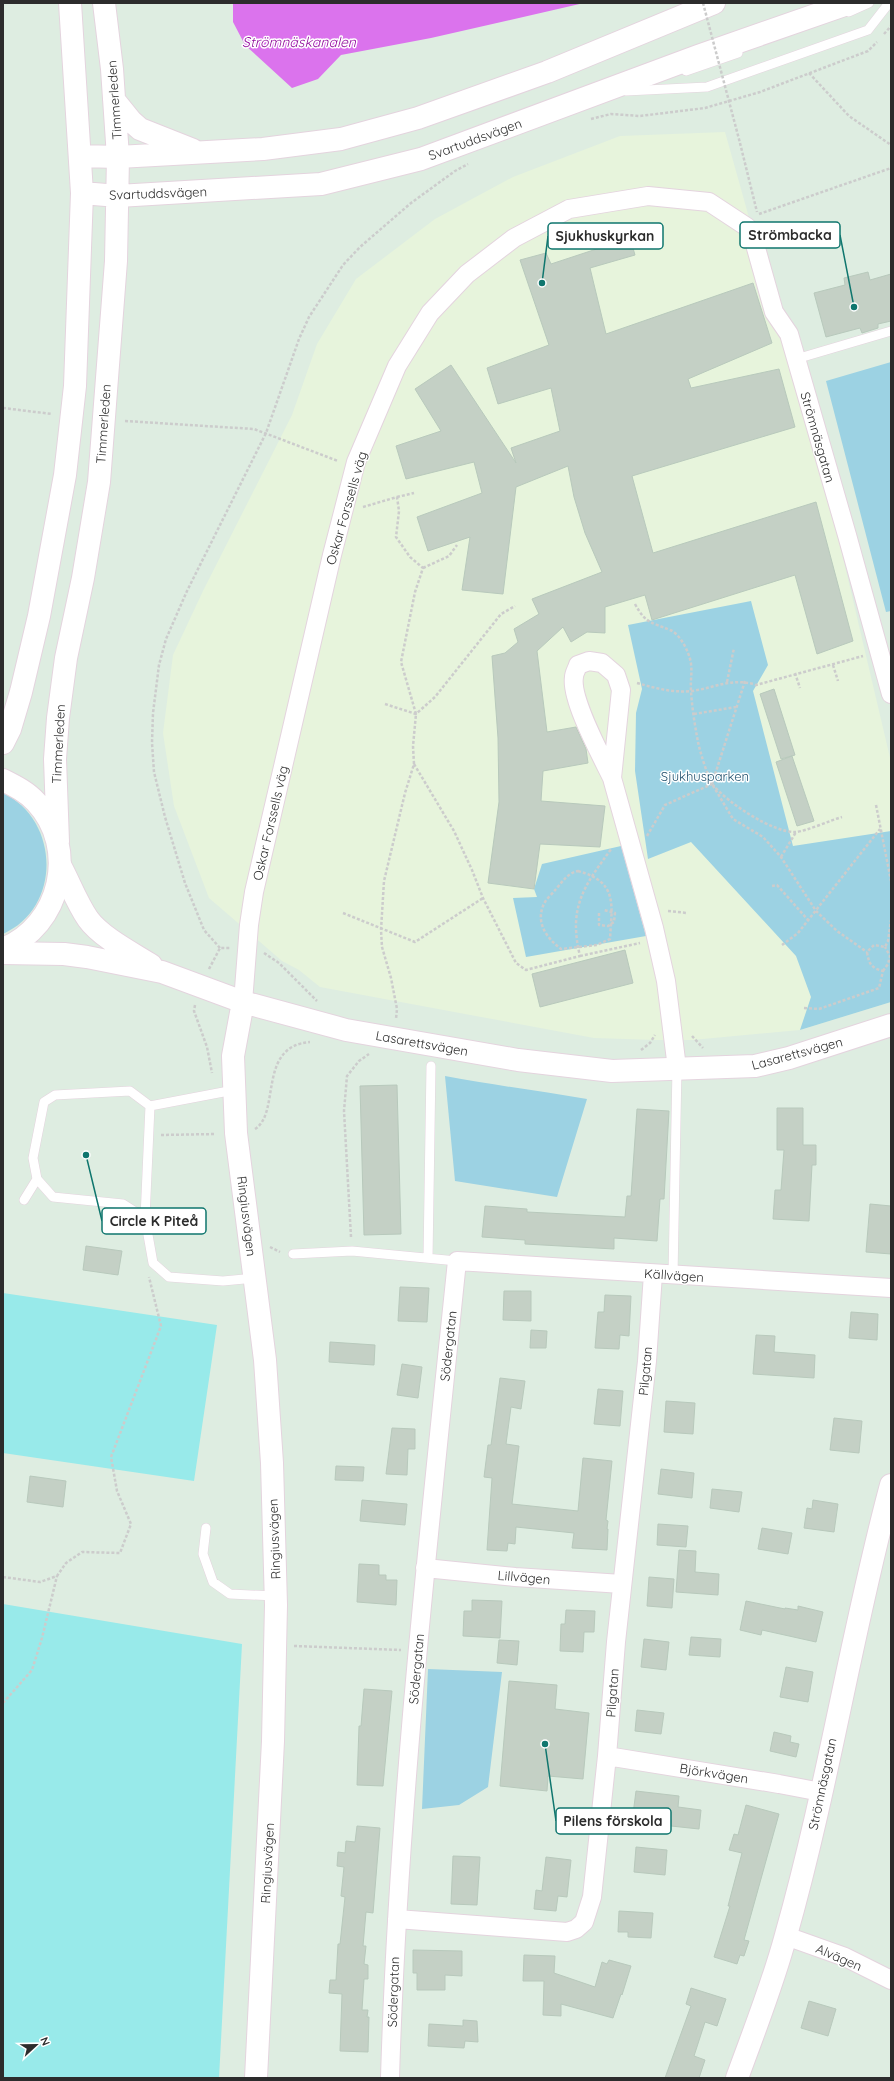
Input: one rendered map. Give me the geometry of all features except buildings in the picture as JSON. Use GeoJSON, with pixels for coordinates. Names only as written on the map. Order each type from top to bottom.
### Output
{"type":"FeatureCollection","features":[{"type":"Feature","properties":{"kind":"main road"},"geometry":{"type":"LineString","coordinates":[[3,743],[10,729],[21,692],[39,616],[65,474],[75,386],[82,193],[70,3]]}},
{"type":"Feature","properties":{"kind":"main road","name":"Timmerleden"},"geometry":{"type":"LineString","coordinates":[[58,842],[55,759],[58,718],[66,658],[83,578],[99,482],[116,261],[118,157],[104,3]]}},
{"type":"Feature","properties":{"kind":"main road"},"geometry":{"type":"LineString","coordinates":[[80,156],[118,157],[263,148],[341,139],[418,118],[547,72],[714,3]]}},
{"type":"Feature","properties":{"kind":"main road","name":"Svartuddsvägen"},"geometry":{"type":"LineString","coordinates":[[82,193],[118,196],[321,184],[421,159],[599,92],[850,3]]}},
{"type":"Feature","properties":{"kind":"main road"},"geometry":{"type":"LineString","coordinates":[[114,100],[131,121],[140,129],[200,152]]}},
{"type":"Feature","properties":{"kind":"main road"},"geometry":{"type":"LineString","coordinates":[[3,780],[18,787],[36,802],[49,820],[58,842],[61,867],[58,888],[48,911],[34,930],[14,945],[3,949]]}},
{"type":"Feature","properties":{"kind":"main road","name":"Lasarettsvägen"},"geometry":{"type":"LineString","coordinates":[[61,867],[88,919],[96,928],[155,967],[176,977],[243,1002],[346,1030],[503,1058],[612,1071],[755,1066],[796,1056],[891,1025]]}},
{"type":"Feature","properties":{"kind":"main road","name":"Lasarettsvägen"},"geometry":{"type":"LineString","coordinates":[[3,953],[64,954],[87,957],[176,977]]}},
{"type":"Feature","properties":{"kind":"main road","name":"Ringiusvägen"},"geometry":{"type":"LineString","coordinates":[[243,1002],[233,1056],[224,1092],[226,1133],[255,1278],[265,1360],[271,1455],[276,1596],[267,1870],[256,2078]]}},
{"type":"Feature","properties":{"kind":"main road","name":"Strömnäsgatan"},"geometry":{"type":"LineString","coordinates":[[737,2078],[786,1936],[820,1792],[874,1549],[891,1485]]}},
{"type":"Feature","properties":{"kind":"street","name":"Oskar Forssells väg"},"geometry":{"type":"LineString","coordinates":[[243,1002],[254,892],[343,513],[355,467],[397,366],[430,313],[467,274],[514,238],[569,210],[648,196],[709,202]]}},
{"type":"Feature","properties":{"kind":"street","name":"Strömnäsgatan"},"geometry":{"type":"LineString","coordinates":[[709,202],[747,227],[754,241],[774,312],[789,334],[891,694]]}},
{"type":"Feature","properties":{"kind":"street"},"geometry":{"type":"LineString","coordinates":[[612,778],[621,690],[616,675],[602,663],[589,661],[578,665],[573,678],[577,698],[586,722],[612,778],[654,928],[666,981],[677,1068]]}},
{"type":"Feature","properties":{"kind":"street","name":"Källvägen"},"geometry":{"type":"LineString","coordinates":[[457,1261],[891,1288]]}},
{"type":"Feature","properties":{"kind":"street","name":"Södergatan"},"geometry":{"type":"LineString","coordinates":[[390,2078],[397,1919],[418,1651],[425,1568],[457,1261]]}},
{"type":"Feature","properties":{"kind":"street","name":"Pilgatan"},"geometry":{"type":"LineString","coordinates":[[397,1919],[567,1932],[576,1929],[584,1922],[592,1897],[607,1756],[622,1584],[647,1361],[652,1274]]}},
{"type":"Feature","properties":{"kind":"street","name":"Lillvägen"},"geometry":{"type":"LineString","coordinates":[[425,1568],[515,1577],[622,1584]]}},
{"type":"Feature","properties":{"kind":"street","name":"Björkvägen"},"geometry":{"type":"LineString","coordinates":[[607,1756],[780,1784],[820,1792]]}},
{"type":"Feature","properties":{"kind":"street","name":"Alvägen"},"geometry":{"type":"LineString","coordinates":[[786,1936],[845,1957],[891,1980]]}},
{"type":"Feature","properties":{"kind":"lane"},"geometry":{"type":"LineString","coordinates":[[781,37],[868,3]]}},
{"type":"Feature","properties":{"kind":"lane"},"geometry":{"type":"LineString","coordinates":[[599,92],[707,87],[868,30],[889,3]]}},
{"type":"Feature","properties":{"kind":"lane"},"geometry":{"type":"LineString","coordinates":[[599,92],[702,67],[745,51]]}},
{"type":"Feature","properties":{"kind":"lane"},"geometry":{"type":"LineString","coordinates":[[796,359],[891,331]]}},
{"type":"Feature","properties":{"kind":"lane"},"geometry":{"type":"LineString","coordinates":[[428,1258],[431,1066]]}},
{"type":"Feature","properties":{"kind":"lane"},"geometry":{"type":"LineString","coordinates":[[673,1275],[677,1068]]}},
{"type":"Feature","properties":{"kind":"lane"},"geometry":{"type":"LineString","coordinates":[[145,1218],[123,1204],[53,1197],[37,1179],[33,1158],[44,1102],[55,1095],[130,1091],[150,1106],[224,1092]]}},
{"type":"Feature","properties":{"kind":"lane"},"geometry":{"type":"LineString","coordinates":[[150,1106],[145,1218],[153,1263],[169,1277],[223,1281],[255,1278]]}},
{"type":"Feature","properties":{"kind":"lane"},"geometry":{"type":"LineString","coordinates":[[24,1200],[37,1179]]}},
{"type":"Feature","properties":{"kind":"lane"},"geometry":{"type":"LineString","coordinates":[[293,1254],[352,1251],[457,1261]]}},
{"type":"Feature","properties":{"kind":"lane"},"geometry":{"type":"LineString","coordinates":[[206,1528],[203,1554],[213,1582],[230,1594],[276,1596]]}},
{"type":"Feature","properties":{"kind":"path"},"geometry":{"type":"LineString","coordinates":[[702,3],[740,143],[755,207]]}},
{"type":"Feature","properties":{"kind":"path"},"geometry":{"type":"LineString","coordinates":[[809,73],[849,116],[891,145]]}},
{"type":"Feature","properties":{"kind":"path"},"geometry":{"type":"LineString","coordinates":[[758,214],[891,168]]}},
{"type":"Feature","properties":{"kind":"path"},"geometry":{"type":"LineString","coordinates":[[3,408],[56,414]]}},
{"type":"Feature","properties":{"kind":"path"},"geometry":{"type":"LineString","coordinates":[[124,421],[254,429],[355,467]]}},
{"type":"Feature","properties":{"kind":"path"},"geometry":{"type":"LineString","coordinates":[[343,513],[414,493]]}},
{"type":"Feature","properties":{"kind":"path"},"geometry":{"type":"LineString","coordinates":[[397,497],[399,511],[396,537],[410,557],[423,568]]}},
{"type":"Feature","properties":{"kind":"path"},"geometry":{"type":"LineString","coordinates":[[352,1251],[344,1111],[347,1076],[359,1061],[376,1048],[394,1038],[397,1009],[391,978],[382,947],[381,930],[384,881],[405,793],[414,764],[413,746],[416,714],[401,662],[415,592],[423,568],[449,556],[457,544]]}},
{"type":"Feature","properties":{"kind":"path"},"geometry":{"type":"LineString","coordinates":[[635,604],[640,614],[648,621],[658,627],[670,630],[682,641],[688,653],[693,668],[691,691],[698,743],[712,784],[733,819],[763,837],[781,856],[816,911],[837,931],[867,952],[869,963],[874,968],[883,971]]}},
{"type":"Feature","properties":{"kind":"path"},"geometry":{"type":"LineString","coordinates":[[416,714],[435,697],[501,614],[515,606]]}},
{"type":"Feature","properties":{"kind":"path"},"geometry":{"type":"LineString","coordinates":[[728,682],[734,648]]}},
{"type":"Feature","properties":{"kind":"path"},"geometry":{"type":"LineString","coordinates":[[633,681],[664,691],[691,691],[728,682],[745,681],[756,685],[795,673],[833,665],[862,656]]}},
{"type":"Feature","properties":{"kind":"path"},"geometry":{"type":"LineString","coordinates":[[833,665],[838,681]]}},
{"type":"Feature","properties":{"kind":"path"},"geometry":{"type":"LineString","coordinates":[[795,673],[800,688]]}},
{"type":"Feature","properties":{"kind":"path"},"geometry":{"type":"LineString","coordinates":[[646,840],[665,806],[712,784],[745,681]]}},
{"type":"Feature","properties":{"kind":"path"},"geometry":{"type":"LineString","coordinates":[[385,704],[416,714]]}},
{"type":"Feature","properties":{"kind":"path"},"geometry":{"type":"LineString","coordinates":[[694,714],[736,707]]}},
{"type":"Feature","properties":{"kind":"path"},"geometry":{"type":"LineString","coordinates":[[414,764],[454,831],[483,898],[516,963],[526,970],[580,956],[648,942]]}},
{"type":"Feature","properties":{"kind":"path"},"geometry":{"type":"LineString","coordinates":[[712,784],[734,805],[758,819],[780,828],[796,832],[842,817]]}},
{"type":"Feature","properties":{"kind":"path"},"geometry":{"type":"LineString","coordinates":[[876,805],[891,881]]}},
{"type":"Feature","properties":{"kind":"path"},"geometry":{"type":"LineString","coordinates":[[782,945],[798,933],[880,829]]}},
{"type":"Feature","properties":{"kind":"path"},"geometry":{"type":"LineString","coordinates":[[781,856],[796,832]]}},
{"type":"Feature","properties":{"kind":"path"},"geometry":{"type":"LineString","coordinates":[[580,956],[575,926],[579,899],[592,875],[617,842]]}},
{"type":"Feature","properties":{"kind":"path"},"geometry":{"type":"LineString","coordinates":[[578,871],[592,875],[604,884],[610,893],[612,911],[615,913],[615,918],[611,924],[610,939],[597,945],[578,948],[561,949],[545,933],[541,918],[543,905],[566,877],[572,872],[578,871]]}},
{"type":"Feature","properties":{"kind":"path"},"geometry":{"type":"LineString","coordinates":[[772,886],[777,885],[808,920]]}},
{"type":"Feature","properties":{"kind":"path"},"geometry":{"type":"LineString","coordinates":[[343,913],[381,930],[415,942],[483,898]]}},
{"type":"Feature","properties":{"kind":"path"},"geometry":{"type":"LineString","coordinates":[[604,910],[612,911]]}},
{"type":"Feature","properties":{"kind":"path"},"geometry":{"type":"LineString","coordinates":[[665,910],[687,913]]}},
{"type":"Feature","properties":{"kind":"path"},"geometry":{"type":"LineString","coordinates":[[599,914],[599,925],[603,926],[611,924]]}},
{"type":"Feature","properties":{"kind":"path"},"geometry":{"type":"LineString","coordinates":[[885,947],[888,941],[891,920]]}},
{"type":"Feature","properties":{"kind":"path"},"geometry":{"type":"LineString","coordinates":[[867,952],[874,945],[885,947]]}},
{"type":"Feature","properties":{"kind":"path"},"geometry":{"type":"LineString","coordinates":[[804,1008],[819,1009],[878,988],[883,971],[888,964],[890,956],[885,947]]}},
{"type":"Feature","properties":{"kind":"path"},"geometry":{"type":"LineString","coordinates":[[224,1092],[194,1011],[202,987],[220,948],[264,953],[272,957],[317,1001],[322,1004]]}},
{"type":"Feature","properties":{"kind":"path"},"geometry":{"type":"LineString","coordinates":[[690,1032],[698,1043],[707,1051]]}},
{"type":"Feature","properties":{"kind":"path"},"geometry":{"type":"LineString","coordinates":[[639,1052],[650,1043],[656,1033]]}},
{"type":"Feature","properties":{"kind":"path"},"geometry":{"type":"LineString","coordinates":[[148,1135],[226,1133],[256,1129],[264,1121],[276,1069],[282,1056],[290,1048],[300,1043],[315,1042]]}},
{"type":"Feature","properties":{"kind":"path"},"geometry":{"type":"LineString","coordinates":[[215,1127],[226,1133]]}},
{"type":"Feature","properties":{"kind":"path"},"geometry":{"type":"LineString","coordinates":[[216,1141],[226,1133]]}},
{"type":"Feature","properties":{"kind":"path"},"geometry":{"type":"LineString","coordinates":[[3,1703],[32,1670],[42,1638],[57,1576],[66,1564],[82,1552],[120,1553],[131,1524],[118,1491],[111,1457],[161,1326],[149,1277],[153,1263]]}},
{"type":"Feature","properties":{"kind":"path"},"geometry":{"type":"LineString","coordinates":[[3,1577],[40,1582],[57,1576]]}},
{"type":"Feature","properties":{"kind":"path"},"geometry":{"type":"LineString","coordinates":[[275,1646],[418,1651]]}},
{"type":"Feature","properties":{"kind":"shaded area"},"geometry":{"type":"Polygon","coordinates":[[[725,132],[836,528],[891,762],[891,1002],[800,1030],[692,1040],[657,1040],[594,1038],[320,987],[299,970],[282,961],[209,898],[174,806],[163,733],[173,655],[203,591],[292,415],[317,344],[356,279],[435,219],[513,177],[620,136],[725,132]]]}},
{"type":"Feature","properties":{"kind":"shaded area"},"geometry":{"type":"Polygon","coordinates":[[[3,1293],[217,1325],[194,1481],[3,1453],[3,1293]]]}},
{"type":"Feature","properties":{"kind":"shaded area"},"geometry":{"type":"Polygon","coordinates":[[[3,1604],[242,1644],[219,2078],[3,2078],[3,1604]]]}},
{"type":"Feature","properties":{"kind":"green space"},"geometry":{"type":"Polygon","coordinates":[[[891,362],[891,611],[886,612],[826,381],[891,362]]]}},
{"type":"Feature","properties":{"kind":"green space","name":"Sjukhusparken"},"geometry":{"type":"Polygon","coordinates":[[[751,601],[768,665],[753,691],[793,846],[891,831],[891,1002],[800,1030],[811,997],[796,956],[691,842],[648,859],[635,771],[636,713],[642,689],[628,625],[751,601]]]}},
{"type":"Feature","properties":{"kind":"green space"},"geometry":{"type":"Polygon","coordinates":[[[3,793],[22,806],[35,823],[44,843],[46,864],[44,885],[36,905],[22,922],[3,934],[3,793]]]}},
{"type":"Feature","properties":{"kind":"green space"},"geometry":{"type":"Polygon","coordinates":[[[621,846],[646,936],[526,957],[513,898],[537,897],[534,889],[542,864],[621,846]]]}},
{"type":"Feature","properties":{"kind":"green space"},"geometry":{"type":"Polygon","coordinates":[[[445,1076],[587,1099],[557,1197],[455,1181],[445,1076]]]}},
{"type":"Feature","properties":{"kind":"green space"},"geometry":{"type":"Polygon","coordinates":[[[428,1669],[502,1672],[488,1787],[459,1805],[422,1809],[428,1669]]]}},
{"type":"Feature","properties":{"kind":"water","name":"Strömnäskanalen"},"geometry":{"type":"Polygon","coordinates":[[[233,3],[584,3],[431,38],[341,55],[318,79],[292,88],[245,45],[233,22],[233,3]]]}},
{"type":"Feature","properties":{"kind":"place","name":"Sjukhuskyrkan"},"geometry":{"type":"Point","coordinates":[542,283]}},
{"type":"Feature","properties":{"kind":"place","name":"Strömbacka"},"geometry":{"type":"Point","coordinates":[854,307]}},
{"type":"Feature","properties":{"kind":"place","name":"Circle K Piteå"},"geometry":{"type":"Point","coordinates":[86,1155]}},
{"type":"Feature","properties":{"kind":"place","name":"Pilens förskola"},"geometry":{"type":"Point","coordinates":[545,1744]}}]}
